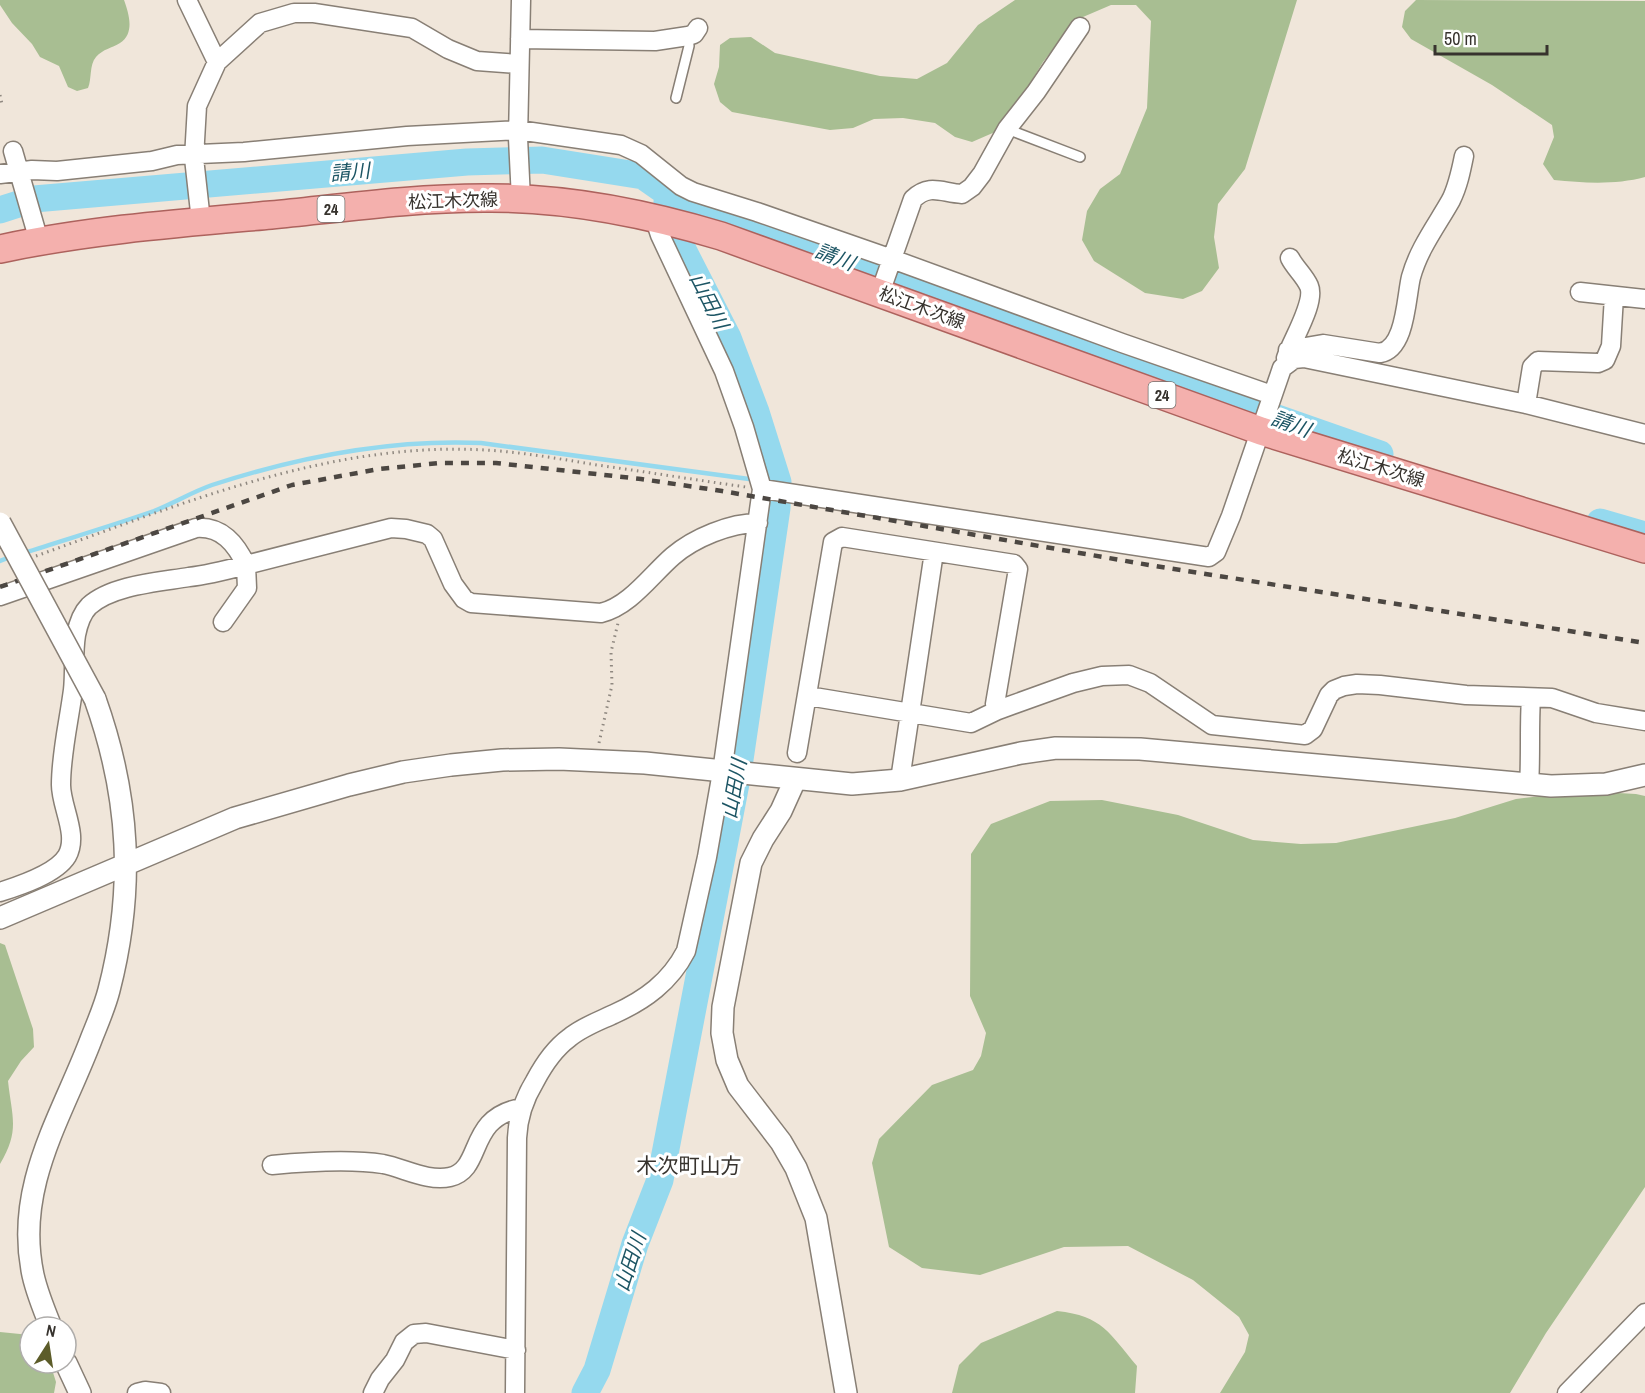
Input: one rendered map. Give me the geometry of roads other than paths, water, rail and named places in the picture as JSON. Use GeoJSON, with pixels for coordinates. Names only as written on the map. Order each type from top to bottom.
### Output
{"type":"FeatureCollection","features":[{"type":"Feature","properties":{"kind":"main road","name":"松江木次線"},"geometry":{"type":"LineString","coordinates":[[0,249],[200,212],[449,199],[521,199],[571,203],[667,220],[882,288],[1261,431],[1645,549]]}},
{"type":"Feature","properties":{"kind":"street"},"geometry":{"type":"LineString","coordinates":[[187,0],[217,62]]}},
{"type":"Feature","properties":{"kind":"street"},"geometry":{"type":"LineString","coordinates":[[521,0],[518,134],[521,199]]}},
{"type":"Feature","properties":{"kind":"street"},"geometry":{"type":"LineString","coordinates":[[200,212],[194,156],[197,106],[217,62],[260,23],[294,13],[314,13],[412,28],[448,49],[477,61],[519,64]]}},
{"type":"Feature","properties":{"kind":"street"},"geometry":{"type":"LineString","coordinates":[[882,288],[913,200],[924,191],[944,191],[957,194],[967,192],[982,174],[1007,129],[1036,92],[1080,27]]}},
{"type":"Feature","properties":{"kind":"street"},"geometry":{"type":"LineString","coordinates":[[519,39],[641,41],[693,32]]}},
{"type":"Feature","properties":{"kind":"street"},"geometry":{"type":"LineString","coordinates":[[0,174],[85,169],[152,162],[177,155],[244,152],[407,136],[518,134],[621,145],[633,148],[681,186],[693,192],[757,212],[1122,343],[1272,394]]}},
{"type":"Feature","properties":{"kind":"street"},"geometry":{"type":"LineString","coordinates":[[14,151],[39,240]]}},
{"type":"Feature","properties":{"kind":"street"},"geometry":{"type":"LineString","coordinates":[[1288,350],[1323,345],[1380,353],[1394,346],[1400,333],[1416,261],[1457,186],[1464,156]]}},
{"type":"Feature","properties":{"kind":"street"},"geometry":{"type":"LineString","coordinates":[[515,1393],[517,1138],[521,1108],[543,1067],[556,1049],[581,1030],[638,1002],[655,991],[679,965],[690,937],[732,773],[758,523],[773,491],[744,427],[724,371],[660,235],[667,220]]}},
{"type":"Feature","properties":{"kind":"street"},"geometry":{"type":"LineString","coordinates":[[773,491],[1209,557],[1214,555],[1219,547],[1261,431],[1288,350],[1311,297],[1308,283],[1290,258]]}},
{"type":"Feature","properties":{"kind":"street"},"geometry":{"type":"LineString","coordinates":[[1580,292],[1645,299]]}},
{"type":"Feature","properties":{"kind":"street"},"geometry":{"type":"LineString","coordinates":[[1526,404],[1532,367],[1538,361],[1598,363],[1605,360],[1611,346],[1614,296]]}},
{"type":"Feature","properties":{"kind":"street"},"geometry":{"type":"LineString","coordinates":[[1282,368],[1294,359],[1313,359],[1526,404],[1645,434]]}},
{"type":"Feature","properties":{"kind":"street"},"geometry":{"type":"LineString","coordinates":[[0,892],[56,868],[70,849],[71,835],[63,801],[62,774],[73,687],[76,636],[83,614],[96,602],[134,586],[153,581],[190,577],[246,565],[391,528],[427,534],[433,539],[453,584],[464,599],[471,603],[594,614],[609,611],[623,603],[674,555],[701,538],[747,523],[758,523]]}},
{"type":"Feature","properties":{"kind":"street"},"geometry":{"type":"LineString","coordinates":[[0,524],[95,699],[105,725],[125,820],[126,864],[123,916],[109,992],[79,1072],[42,1154],[32,1193],[30,1256],[38,1297],[46,1315]]}},
{"type":"Feature","properties":{"kind":"street"},"geometry":{"type":"LineString","coordinates":[[0,596],[196,528],[206,527],[225,536],[238,549],[246,565],[247,588],[223,622]]}},
{"type":"Feature","properties":{"kind":"street"},"geometry":{"type":"LineString","coordinates":[[797,753],[833,543],[842,537],[1014,564],[1018,569],[995,704],[998,710]]}},
{"type":"Feature","properties":{"kind":"street"},"geometry":{"type":"LineString","coordinates":[[900,780],[934,552]]}},
{"type":"Feature","properties":{"kind":"street"},"geometry":{"type":"LineString","coordinates":[[808,696],[971,723],[998,710],[1073,683],[1117,674],[1129,675],[1150,683],[1212,725],[1305,735],[1312,729],[1329,696],[1344,686],[1357,684],[1466,695],[1552,698],[1596,712],[1645,721]]}},
{"type":"Feature","properties":{"kind":"street"},"geometry":{"type":"LineString","coordinates":[[1529,785],[1531,698]]}},
{"type":"Feature","properties":{"kind":"street"},"geometry":{"type":"LineString","coordinates":[[0,918],[236,818],[349,784],[403,772],[502,760],[559,759],[645,763],[852,784],[900,780],[1021,753],[1056,748],[1096,747],[1140,749],[1529,785],[1598,784],[1645,775]]}},
{"type":"Feature","properties":{"kind":"street"},"geometry":{"type":"LineString","coordinates":[[795,780],[781,811],[763,838],[751,863],[723,1007],[722,1033],[726,1060],[738,1086],[781,1142],[796,1168],[816,1218],[846,1393]]}},
{"type":"Feature","properties":{"kind":"street"},"geometry":{"type":"LineString","coordinates":[[272,1166],[319,1162],[383,1164],[432,1177],[451,1177],[465,1170],[483,1130],[489,1123],[508,1110],[521,1108]]}},
{"type":"Feature","properties":{"kind":"street"},"geometry":{"type":"LineString","coordinates":[[1567,1393],[1645,1313]]}},
{"type":"Feature","properties":{"kind":"street"},"geometry":{"type":"LineString","coordinates":[[373,1393],[404,1342],[414,1334],[426,1333],[516,1350]]}},
{"type":"Feature","properties":{"kind":"street"},"geometry":{"type":"LineString","coordinates":[[72,1375],[80,1393]]}},
{"type":"Feature","properties":{"kind":"street"},"geometry":{"type":"LineString","coordinates":[[137,1393],[145,1391],[161,1393]]}},
{"type":"Feature","properties":{"kind":"lane"},"geometry":{"type":"LineString","coordinates":[[676,98],[693,32]]}},
{"type":"Feature","properties":{"kind":"lane"},"geometry":{"type":"LineString","coordinates":[[1007,129],[1080,157]]}},
{"type":"Feature","properties":{"kind":"waterway","name":"請川"},"geometry":{"type":"LineString","coordinates":[[0,210],[34,199],[467,162],[542,160],[643,176],[663,190],[714,211],[1045,337],[1380,454]]}},
{"type":"Feature","properties":{"kind":"waterway","name":"山田川"},"geometry":{"type":"LineString","coordinates":[[585,1393],[597,1370],[635,1244],[660,1180],[738,773],[777,508],[778,482],[756,412],[728,338],[679,242],[667,202]]}},
{"type":"Feature","properties":{"kind":"waterway"},"geometry":{"type":"LineString","coordinates":[[24,553],[154,511],[205,488],[245,475],[311,458],[379,447],[481,443],[749,479]]}},
{"type":"Feature","properties":{"kind":"waterway","name":"請川"},"geometry":{"type":"LineString","coordinates":[[1600,522],[1645,535]]}},
{"type":"Feature","properties":{"kind":"waterway"},"geometry":{"type":"LineString","coordinates":[[0,561],[13,556]]}},
{"type":"Feature","properties":{"kind":"railway"},"geometry":{"type":"LineString","coordinates":[[0,587],[292,485],[379,469],[440,463],[496,463],[641,479],[722,491],[1149,565],[1645,643]]}},
{"type":"Feature","properties":{"kind":"district","name":"木次町山方"},"geometry":{"type":"Point","coordinates":[689,1166]}}]}
